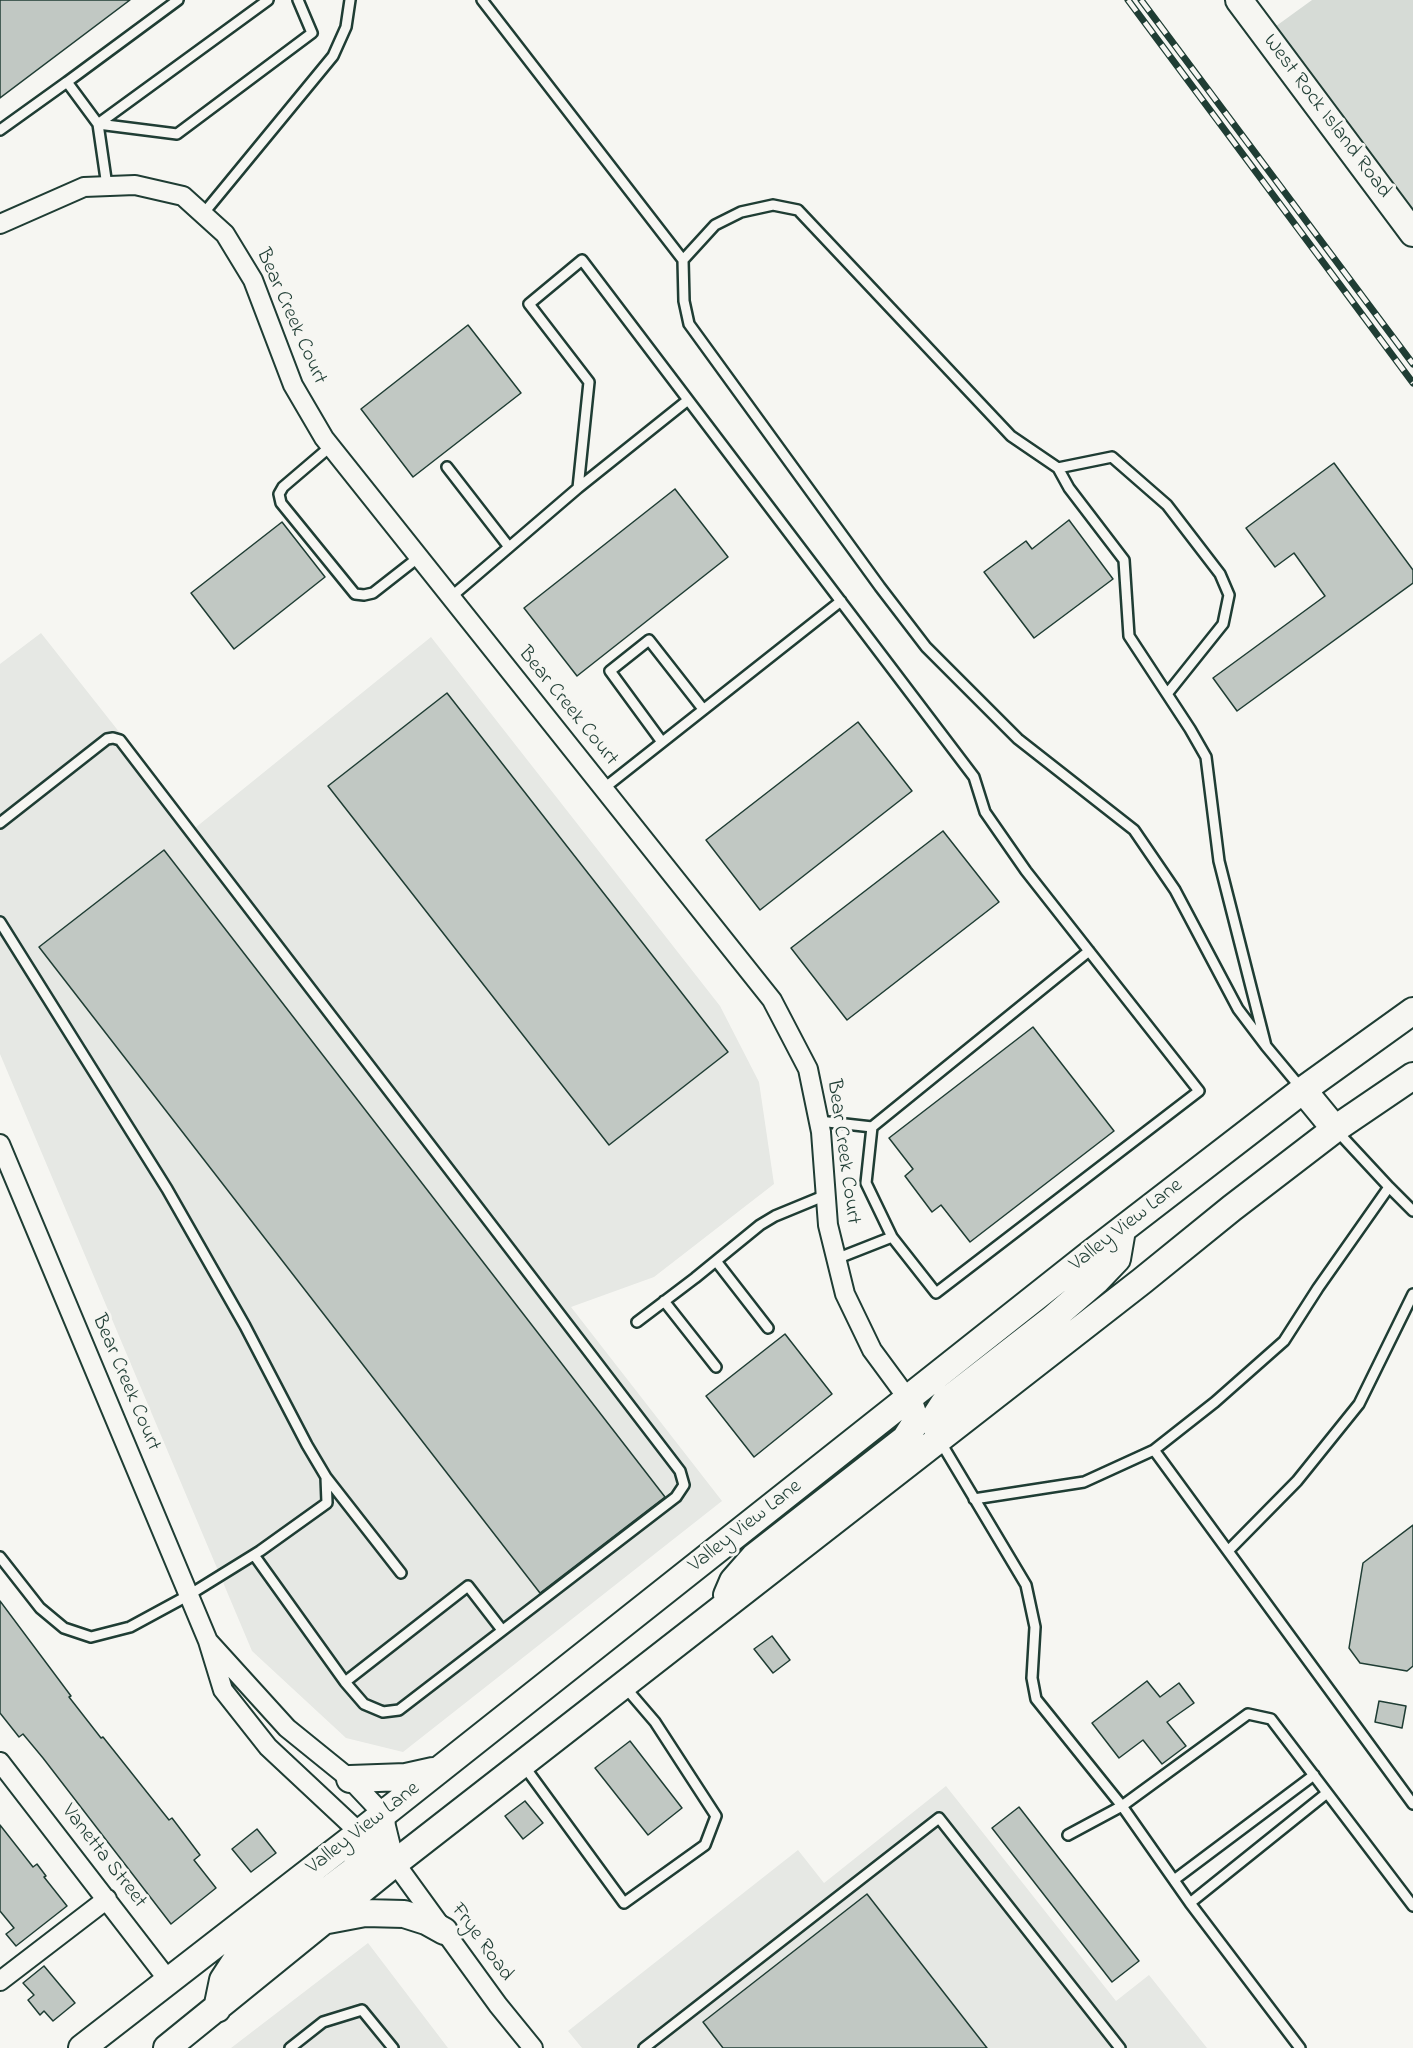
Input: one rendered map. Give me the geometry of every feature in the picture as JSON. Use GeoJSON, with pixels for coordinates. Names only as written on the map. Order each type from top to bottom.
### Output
{"type":"FeatureCollection","features":[{"type":"Feature","properties":{"kind":"main road","name":"West Rock Island Road"},"geometry":{"type":"LineString","coordinates":[[1239,0],[1413,233]]}},
{"type":"Feature","properties":{"kind":"main road","name":"Valley View Lane"},"geometry":{"type":"LineString","coordinates":[[82,2048],[169,1981],[368,1840],[383,1814],[1122,1230],[1303,1090],[1413,1011]]}},
{"type":"Feature","properties":{"kind":"main road"},"geometry":{"type":"LineString","coordinates":[[167,2048],[395,1863],[1335,1129],[1413,1076]]}},
{"type":"Feature","properties":{"kind":"main road"},"geometry":{"type":"LineString","coordinates":[[1303,1090],[1335,1129]]}},
{"type":"Feature","properties":{"kind":"main road"},"geometry":{"type":"LineString","coordinates":[[939,1439],[935,1417],[944,1403],[1052,1319],[1096,1281],[1117,1259],[1122,1230]]}},
{"type":"Feature","properties":{"kind":"main road"},"geometry":{"type":"LineString","coordinates":[[721,1609],[733,1581],[754,1557],[905,1438],[916,1422],[908,1399]]}},
{"type":"Feature","properties":{"kind":"main road"},"geometry":{"type":"LineString","coordinates":[[350,1779],[406,1778],[439,1770]]}},
{"type":"Feature","properties":{"kind":"main road"},"geometry":{"type":"LineString","coordinates":[[217,2008],[223,1980],[236,1960],[353,1871],[368,1840]]}},
{"type":"Feature","properties":{"kind":"main road"},"geometry":{"type":"LineString","coordinates":[[325,1920],[365,1913],[404,1914],[426,1921],[444,1931]]}},
{"type":"Feature","properties":{"kind":"street","name":"Bear Creek Court"},"geometry":{"type":"LineString","coordinates":[[0,224],[84,187],[135,185],[183,196],[225,234],[253,280],[293,385],[331,446],[772,1000],[808,1069],[819,1121],[828,1225],[845,1294],[872,1350],[939,1439]]}},
{"type":"Feature","properties":{"kind":"street","name":"Bear Creek Court"},"geometry":{"type":"LineString","coordinates":[[0,1143],[208,1641],[223,1690],[268,1747],[395,1863]]}},
{"type":"Feature","properties":{"kind":"street","name":"Bear Creek Court"},"geometry":{"type":"LineString","coordinates":[[208,1641],[287,1728],[350,1779],[383,1814],[395,1863]]}},
{"type":"Feature","properties":{"kind":"street","name":"Vanetta Street"},"geometry":{"type":"LineString","coordinates":[[0,1762],[169,1981]]}},
{"type":"Feature","properties":{"kind":"street","name":"Frye Road"},"geometry":{"type":"LineString","coordinates":[[395,1863],[533,2048]]}},
{"type":"Feature","properties":{"kind":"street"},"geometry":{"type":"LineString","coordinates":[[0,1981],[107,1899]]}},
{"type":"Feature","properties":{"kind":"lane"},"geometry":{"type":"LineString","coordinates":[[0,130],[178,0]]}},
{"type":"Feature","properties":{"kind":"lane"},"geometry":{"type":"LineString","coordinates":[[98,124],[268,0]]}},
{"type":"Feature","properties":{"kind":"lane"},"geometry":{"type":"LineString","coordinates":[[98,124],[177,134],[312,33],[298,0]]}},
{"type":"Feature","properties":{"kind":"lane"},"geometry":{"type":"LineString","coordinates":[[203,214],[333,56],[346,27],[350,0]]}},
{"type":"Feature","properties":{"kind":"lane"},"geometry":{"type":"LineString","coordinates":[[482,0],[683,260],[684,301],[689,324],[880,587],[926,647],[978,701],[1018,739],[1134,830],[1175,890],[1238,1009],[1303,1090]]}},
{"type":"Feature","properties":{"kind":"lane"},"geometry":{"type":"LineString","coordinates":[[67,82],[98,124],[107,186]]}},
{"type":"Feature","properties":{"kind":"lane"},"geometry":{"type":"LineString","coordinates":[[683,260],[715,225],[741,212],[773,205],[798,210],[1011,436],[1058,468],[1069,488],[1124,560],[1128,636],[1206,757],[1219,861],[1266,1046]]}},
{"type":"Feature","properties":{"kind":"lane"},"geometry":{"type":"LineString","coordinates":[[578,488],[589,382],[529,304],[582,260],[974,777],[985,812],[1026,871],[1089,951],[1199,1091],[936,1293],[892,1237],[866,1183],[872,1127],[1089,951]]}},
{"type":"Feature","properties":{"kind":"lane"},"geometry":{"type":"LineString","coordinates":[[451,597],[578,488],[688,400]]}},
{"type":"Feature","properties":{"kind":"lane"},"geometry":{"type":"LineString","coordinates":[[331,446],[283,487],[279,494],[281,502],[355,594],[373,593],[419,557]]}},
{"type":"Feature","properties":{"kind":"lane"},"geometry":{"type":"LineString","coordinates":[[1058,468],[1112,458],[1167,505],[1220,574],[1229,595],[1223,624],[1167,694]]}},
{"type":"Feature","properties":{"kind":"lane"},"geometry":{"type":"LineString","coordinates":[[447,467],[509,547]]}},
{"type":"Feature","properties":{"kind":"lane"},"geometry":{"type":"LineString","coordinates":[[603,789],[840,601]]}},
{"type":"Feature","properties":{"kind":"lane"},"geometry":{"type":"LineString","coordinates":[[662,742],[610,671],[649,640],[703,710]]}},
{"type":"Feature","properties":{"kind":"lane"},"geometry":{"type":"LineString","coordinates":[[0,823],[107,740],[113,738],[120,740],[681,1471],[684,1485],[676,1497],[399,1710],[383,1712],[364,1704],[345,1682],[254,1555]]}},
{"type":"Feature","properties":{"kind":"lane"},"geometry":{"type":"LineString","coordinates":[[0,922],[167,1189],[326,1477],[401,1573]]}},
{"type":"Feature","properties":{"kind":"lane"},"geometry":{"type":"LineString","coordinates":[[819,1121],[872,1127]]}},
{"type":"Feature","properties":{"kind":"lane"},"geometry":{"type":"LineString","coordinates":[[1335,1129],[1413,1211]]}},
{"type":"Feature","properties":{"kind":"lane"},"geometry":{"type":"LineString","coordinates":[[974,1499],[1084,1482],[1154,1450],[1215,1402],[1284,1341],[1389,1187]]}},
{"type":"Feature","properties":{"kind":"lane"},"geometry":{"type":"LineString","coordinates":[[637,1322],[760,1225],[775,1216],[826,1196]]}},
{"type":"Feature","properties":{"kind":"lane"},"geometry":{"type":"LineString","coordinates":[[836,1259],[892,1237]]}},
{"type":"Feature","properties":{"kind":"lane"},"geometry":{"type":"LineString","coordinates":[[716,1260],[768,1328]]}},
{"type":"Feature","properties":{"kind":"lane"},"geometry":{"type":"LineString","coordinates":[[1228,1551],[1297,1481],[1359,1404],[1413,1294]]}},
{"type":"Feature","properties":{"kind":"lane"},"geometry":{"type":"LineString","coordinates":[[664,1301],[716,1367]]}},
{"type":"Feature","properties":{"kind":"lane"},"geometry":{"type":"LineString","coordinates":[[939,1439],[1026,1585],[1035,1627],[1032,1678],[1036,1699],[1122,1806],[1190,1902],[1300,2048]]}},
{"type":"Feature","properties":{"kind":"lane"},"geometry":{"type":"LineString","coordinates":[[1154,1450],[1413,1804]]}},
{"type":"Feature","properties":{"kind":"lane"},"geometry":{"type":"LineString","coordinates":[[0,1557],[40,1608],[64,1628],[92,1637],[130,1627],[189,1595],[254,1555],[327,1503],[326,1477]]}},
{"type":"Feature","properties":{"kind":"lane"},"geometry":{"type":"LineString","coordinates":[[345,1682],[468,1586],[502,1630]]}},
{"type":"Feature","properties":{"kind":"lane"},"geometry":{"type":"LineString","coordinates":[[522,1764],[624,1903],[705,1845],[716,1816],[655,1722],[623,1685]]}},
{"type":"Feature","properties":{"kind":"lane"},"geometry":{"type":"LineString","coordinates":[[1068,1835],[1122,1806],[1248,1714],[1271,1719],[1413,1906]]}},
{"type":"Feature","properties":{"kind":"lane"},"geometry":{"type":"LineString","coordinates":[[1174,1880],[1314,1775]]}},
{"type":"Feature","properties":{"kind":"lane"},"geometry":{"type":"LineString","coordinates":[[1190,1902],[1327,1793]]}},
{"type":"Feature","properties":{"kind":"lane"},"geometry":{"type":"LineString","coordinates":[[644,2048],[657,2044],[939,1818],[1120,2048]]}},
{"type":"Feature","properties":{"kind":"lane"},"geometry":{"type":"LineString","coordinates":[[290,2048],[323,2022],[362,2010],[393,2048]]}},
{"type":"Feature","properties":{"kind":"shaded area"},"geometry":{"type":"Polygon","coordinates":[[[1312,0],[1413,0],[1413,222],[1272,29],[1312,0]]]}},
{"type":"Feature","properties":{"kind":"shaded area"},"geometry":{"type":"Polygon","coordinates":[[[41,633],[195,828],[431,637],[720,1006],[759,1082],[774,1184],[654,1277],[571,1307],[722,1501],[403,1752],[346,1738],[252,1651],[0,1054],[0,664],[41,633]]]}},
{"type":"Feature","properties":{"kind":"shaded area"},"geometry":{"type":"Polygon","coordinates":[[[946,1786],[1116,2001],[1149,1975],[1207,2048],[582,2048],[568,2031],[798,1850],[824,1883],[946,1786]]]}},
{"type":"Feature","properties":{"kind":"shaded area"},"geometry":{"type":"Polygon","coordinates":[[[368,1943],[448,2048],[231,2048],[368,1943]]]}},
{"type":"Feature","properties":{"kind":"building"},"geometry":{"type":"Polygon","coordinates":[[[0,0],[130,0],[0,98],[0,0]]]}},
{"type":"Feature","properties":{"kind":"building"},"geometry":{"type":"Polygon","coordinates":[[[468,325],[521,393],[413,477],[361,409],[468,325]]]}},
{"type":"Feature","properties":{"kind":"building"},"geometry":{"type":"Polygon","coordinates":[[[1334,463],[1413,570],[1413,583],[1237,711],[1213,678],[1325,596],[1294,553],[1275,567],[1246,528],[1334,463]]]}},
{"type":"Feature","properties":{"kind":"building"},"geometry":{"type":"Polygon","coordinates":[[[675,489],[728,557],[577,676],[524,608],[675,489]]]}},
{"type":"Feature","properties":{"kind":"building"},"geometry":{"type":"Polygon","coordinates":[[[1069,520],[1113,579],[1034,638],[984,572],[1026,541],[1032,549],[1069,520]]]}},
{"type":"Feature","properties":{"kind":"building"},"geometry":{"type":"Polygon","coordinates":[[[282,522],[325,577],[234,649],[191,593],[282,522]]]}},
{"type":"Feature","properties":{"kind":"building"},"geometry":{"type":"Polygon","coordinates":[[[447,693],[728,1052],[609,1145],[328,786],[447,693]]]}},
{"type":"Feature","properties":{"kind":"building"},"geometry":{"type":"Polygon","coordinates":[[[858,722],[912,791],[760,910],[706,840],[858,722]]]}},
{"type":"Feature","properties":{"kind":"building"},"geometry":{"type":"Polygon","coordinates":[[[943,831],[999,902],[847,1020],[791,948],[943,831]]]}},
{"type":"Feature","properties":{"kind":"building"},"geometry":{"type":"Polygon","coordinates":[[[164,850],[665,1497],[540,1593],[39,947],[164,850]]]}},
{"type":"Feature","properties":{"kind":"building"},"geometry":{"type":"Polygon","coordinates":[[[1033,1027],[1114,1131],[970,1242],[941,1205],[932,1212],[905,1176],[913,1169],[889,1138],[1033,1027]]]}},
{"type":"Feature","properties":{"kind":"building"},"geometry":{"type":"Polygon","coordinates":[[[785,1334],[832,1394],[754,1457],[706,1396],[785,1334]]]}},
{"type":"Feature","properties":{"kind":"building"},"geometry":{"type":"Polygon","coordinates":[[[1413,1525],[1413,1666],[1407,1671],[1360,1663],[1349,1648],[1363,1563],[1413,1525]]]}},
{"type":"Feature","properties":{"kind":"building"},"geometry":{"type":"Polygon","coordinates":[[[0,1601],[101,1738],[103,1737],[169,1820],[172,1818],[200,1855],[194,1860],[216,1888],[171,1924],[43,1758],[23,1734],[19,1737],[0,1713],[0,1601]]]}},
{"type":"Feature","properties":{"kind":"building"},"geometry":{"type":"Polygon","coordinates":[[[772,1636],[790,1660],[773,1673],[754,1649],[772,1636]]]}},
{"type":"Feature","properties":{"kind":"building"},"geometry":{"type":"Polygon","coordinates":[[[1147,1681],[1160,1697],[1179,1683],[1194,1703],[1167,1722],[1186,1746],[1162,1764],[1143,1740],[1119,1758],[1092,1723],[1147,1681]]]}},
{"type":"Feature","properties":{"kind":"building"},"geometry":{"type":"Polygon","coordinates":[[[1379,1701],[1406,1706],[1402,1728],[1375,1722],[1379,1701]]]}},
{"type":"Feature","properties":{"kind":"building"},"geometry":{"type":"Polygon","coordinates":[[[630,1741],[682,1808],[648,1835],[595,1768],[630,1741]]]}},
{"type":"Feature","properties":{"kind":"building"},"geometry":{"type":"Polygon","coordinates":[[[525,1801],[543,1823],[523,1839],[505,1816],[525,1801]]]}},
{"type":"Feature","properties":{"kind":"building"},"geometry":{"type":"Polygon","coordinates":[[[1019,1807],[1139,1961],[1112,1982],[992,1828],[1019,1807]]]}},
{"type":"Feature","properties":{"kind":"building"},"geometry":{"type":"Polygon","coordinates":[[[0,1825],[33,1867],[37,1864],[46,1876],[44,1877],[67,1906],[16,1946],[6,1934],[14,1928],[0,1911],[0,1825]]]}},
{"type":"Feature","properties":{"kind":"building"},"geometry":{"type":"Polygon","coordinates":[[[257,1829],[276,1853],[251,1872],[232,1849],[257,1829]]]}},
{"type":"Feature","properties":{"kind":"building"},"geometry":{"type":"Polygon","coordinates":[[[867,1894],[987,2048],[723,2048],[703,2022],[867,1894]]]}},
{"type":"Feature","properties":{"kind":"building"},"geometry":{"type":"Polygon","coordinates":[[[44,1966],[75,2003],[53,2021],[44,2011],[40,2015],[28,2000],[34,1995],[23,1983],[44,1966]]]}},
{"type":"Feature","properties":{"kind":"railway"},"geometry":{"type":"LineString","coordinates":[[1128,0],[1413,383]]}},
{"type":"Feature","properties":{"kind":"railway"},"geometry":{"type":"LineString","coordinates":[[1141,0],[1413,364]]}}]}
